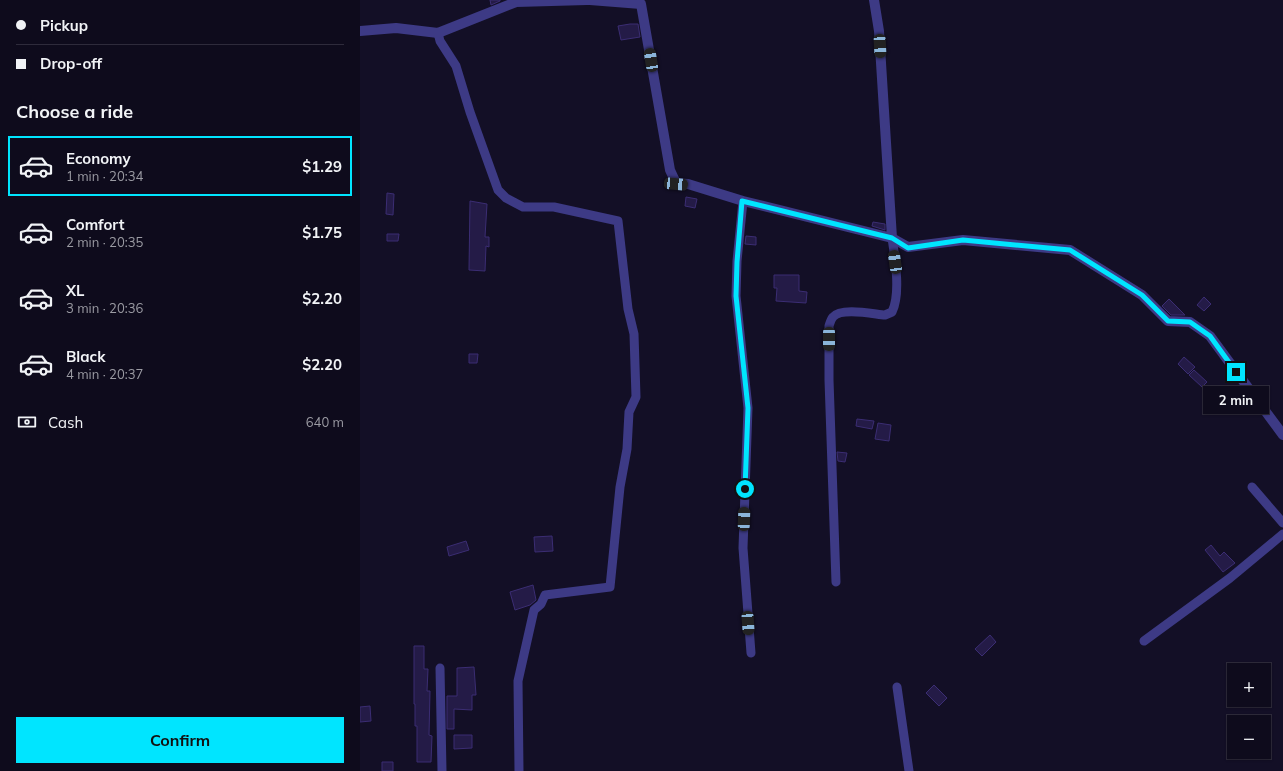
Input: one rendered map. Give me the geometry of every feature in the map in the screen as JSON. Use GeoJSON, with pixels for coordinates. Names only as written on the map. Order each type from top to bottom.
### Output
{"type":"FeatureCollection","features":[{"type":"Feature","properties":{"kind":"street"},"geometry":{"type":"LineString","coordinates":[[360,31],[396,28],[438,33],[516,2],[588,0],[641,4],[670,170],[676,184],[688,184],[742,201],[892,238],[908,248],[963,240],[1070,250],[1142,295],[1168,321],[1190,322],[1210,336],[1283,435]]}},
{"type":"Feature","properties":{"kind":"street"},"geometry":{"type":"LineString","coordinates":[[836,582],[829,326],[832,317],[844,311],[885,315],[892,312],[894,307],[897,274],[892,238],[878,30],[874,0]]}},
{"type":"Feature","properties":{"kind":"street"},"geometry":{"type":"LineString","coordinates":[[438,33],[440,41],[456,66],[475,126],[498,190],[506,198],[523,207],[554,207],[618,221],[628,309],[634,334],[636,397],[629,412],[627,449],[620,487],[610,587],[545,595],[541,604],[534,610],[518,681],[519,771]]}},
{"type":"Feature","properties":{"kind":"street"},"geometry":{"type":"LineString","coordinates":[[742,201],[736,296],[748,408],[743,548],[751,653]]}},
{"type":"Feature","properties":{"kind":"street"},"geometry":{"type":"LineString","coordinates":[[1252,487],[1283,523]]}},
{"type":"Feature","properties":{"kind":"street"},"geometry":{"type":"LineString","coordinates":[[1144,641],[1230,578],[1283,534]]}},
{"type":"Feature","properties":{"kind":"street"},"geometry":{"type":"LineString","coordinates":[[440,668],[442,771]]}},
{"type":"Feature","properties":{"kind":"street"},"geometry":{"type":"LineString","coordinates":[[897,687],[909,771]]}},
{"type":"Feature","properties":{"kind":"building"},"geometry":{"type":"Polygon","coordinates":[[[490,0],[500,0],[500,1],[491,5],[490,0]]]}},
{"type":"Feature","properties":{"kind":"building"},"geometry":{"type":"Polygon","coordinates":[[[638,24],[640,37],[621,40],[618,26],[638,24]]]}},
{"type":"Feature","properties":{"kind":"building"},"geometry":{"type":"Polygon","coordinates":[[[387,193],[394,194],[393,215],[386,214],[387,193]]]}},
{"type":"Feature","properties":{"kind":"building"},"geometry":{"type":"Polygon","coordinates":[[[686,197],[697,199],[695,208],[685,206],[686,197]]]}},
{"type":"Feature","properties":{"kind":"building"},"geometry":{"type":"Polygon","coordinates":[[[470,201],[487,204],[485,237],[489,237],[489,247],[486,246],[485,271],[469,270],[470,201]]]}},
{"type":"Feature","properties":{"kind":"building"},"geometry":{"type":"Polygon","coordinates":[[[873,222],[885,224],[885,230],[872,226],[873,222]]]}},
{"type":"Feature","properties":{"kind":"building"},"geometry":{"type":"Polygon","coordinates":[[[387,234],[399,234],[398,241],[387,241],[387,234]]]}},
{"type":"Feature","properties":{"kind":"building"},"geometry":{"type":"Polygon","coordinates":[[[746,236],[756,237],[756,245],[745,244],[746,236]]]}},
{"type":"Feature","properties":{"kind":"building"},"geometry":{"type":"Polygon","coordinates":[[[774,275],[799,275],[799,291],[807,292],[806,303],[776,301],[777,288],[774,288],[774,275]]]}},
{"type":"Feature","properties":{"kind":"building"},"geometry":{"type":"Polygon","coordinates":[[[1204,297],[1211,304],[1204,311],[1197,305],[1204,297]]]}},
{"type":"Feature","properties":{"kind":"building"},"geometry":{"type":"Polygon","coordinates":[[[1169,299],[1185,315],[1171,315],[1162,306],[1169,299]]]}},
{"type":"Feature","properties":{"kind":"building"},"geometry":{"type":"Polygon","coordinates":[[[469,354],[478,354],[477,363],[469,363],[469,354]]]}},
{"type":"Feature","properties":{"kind":"building"},"geometry":{"type":"Polygon","coordinates":[[[1184,357],[1195,367],[1188,374],[1178,364],[1184,357]]]}},
{"type":"Feature","properties":{"kind":"building"},"geometry":{"type":"Polygon","coordinates":[[[1194,370],[1207,382],[1202,387],[1189,375],[1194,370]]]}},
{"type":"Feature","properties":{"kind":"building"},"geometry":{"type":"Polygon","coordinates":[[[1238,392],[1245,399],[1233,410],[1227,403],[1238,392]]]}},
{"type":"Feature","properties":{"kind":"building"},"geometry":{"type":"Polygon","coordinates":[[[857,419],[874,421],[872,429],[856,426],[857,419]]]}},
{"type":"Feature","properties":{"kind":"building"},"geometry":{"type":"Polygon","coordinates":[[[878,423],[891,425],[889,441],[875,439],[878,423]]]}},
{"type":"Feature","properties":{"kind":"building"},"geometry":{"type":"Polygon","coordinates":[[[837,452],[847,453],[845,462],[838,461],[837,452]]]}},
{"type":"Feature","properties":{"kind":"building"},"geometry":{"type":"Polygon","coordinates":[[[552,536],[553,551],[535,552],[534,537],[552,536]]]}},
{"type":"Feature","properties":{"kind":"building"},"geometry":{"type":"Polygon","coordinates":[[[466,541],[469,550],[449,556],[447,547],[466,541]]]}},
{"type":"Feature","properties":{"kind":"building"},"geometry":{"type":"Polygon","coordinates":[[[1211,545],[1220,556],[1224,552],[1235,563],[1223,572],[1205,550],[1211,545]]]}},
{"type":"Feature","properties":{"kind":"building"},"geometry":{"type":"Polygon","coordinates":[[[533,585],[536,600],[530,605],[515,610],[510,592],[533,585]]]}},
{"type":"Feature","properties":{"kind":"building"},"geometry":{"type":"Polygon","coordinates":[[[990,635],[996,642],[982,656],[975,649],[990,635]]]}},
{"type":"Feature","properties":{"kind":"building"},"geometry":{"type":"Polygon","coordinates":[[[414,646],[424,646],[424,669],[428,669],[427,691],[430,691],[429,735],[432,736],[431,762],[417,762],[417,726],[415,726],[414,704],[414,646]]]}},
{"type":"Feature","properties":{"kind":"building"},"geometry":{"type":"Polygon","coordinates":[[[474,667],[476,695],[472,695],[472,710],[454,709],[454,729],[447,729],[447,696],[457,696],[457,668],[474,667]]]}},
{"type":"Feature","properties":{"kind":"building"},"geometry":{"type":"Polygon","coordinates":[[[934,685],[947,698],[939,706],[926,693],[934,685]]]}},
{"type":"Feature","properties":{"kind":"building"},"geometry":{"type":"Polygon","coordinates":[[[370,706],[371,721],[360,722],[360,707],[370,706]]]}},
{"type":"Feature","properties":{"kind":"building"},"geometry":{"type":"Polygon","coordinates":[[[454,735],[472,735],[472,748],[454,749],[454,735]]]}},
{"type":"Feature","properties":{"kind":"building"},"geometry":{"type":"Polygon","coordinates":[[[382,762],[393,762],[393,771],[382,771],[382,762]]]}},
{"type":"Feature","properties":{"kind":"route"},"geometry":{"type":"LineString","coordinates":[[745,489],[748,408],[736,296],[742,201],[892,238],[908,248],[963,240],[1070,250],[1142,295],[1168,321],[1190,322],[1210,336],[1236,372]]}}]}
